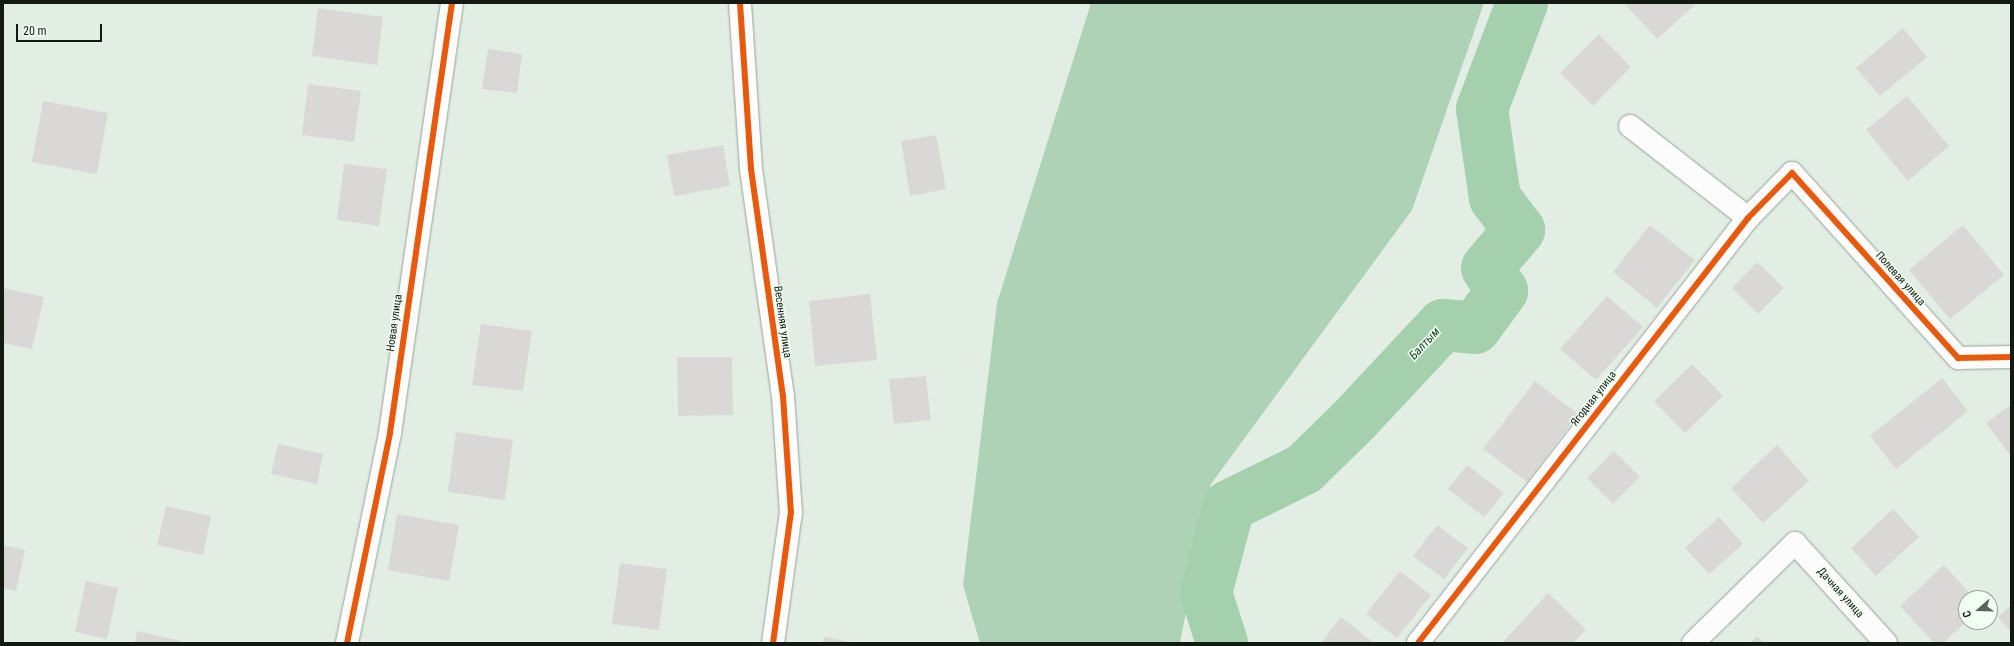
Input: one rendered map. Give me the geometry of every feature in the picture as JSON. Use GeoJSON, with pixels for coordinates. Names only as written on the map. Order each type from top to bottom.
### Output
{"type":"FeatureCollection","features":[{"type":"Feature","properties":{"kind":"street","name":"Новая улица"},"geometry":{"type":"LineString","coordinates":[[347,643],[390,433],[452,3]]}},
{"type":"Feature","properties":{"kind":"street","name":"Весенняя улица"},"geometry":{"type":"LineString","coordinates":[[740,3],[751,169],[783,396],[792,512],[773,643]]}},
{"type":"Feature","properties":{"kind":"street"},"geometry":{"type":"LineString","coordinates":[[1630,126],[1748,218]]}},
{"type":"Feature","properties":{"kind":"street","name":"Ягодная улица"},"geometry":{"type":"LineString","coordinates":[[1418,643],[1748,218],[1792,173]]}},
{"type":"Feature","properties":{"kind":"street","name":"Полевая улица"},"geometry":{"type":"LineString","coordinates":[[1792,173],[1958,358],[2011,357]]}},
{"type":"Feature","properties":{"kind":"street","name":"Дачная улица"},"geometry":{"type":"LineString","coordinates":[[1693,643],[1795,543],[1886,643]]}},
{"type":"Feature","properties":{"kind":"green space"},"geometry":{"type":"Polygon","coordinates":[[[1091,3],[1484,3],[1412,210],[1211,484],[1180,643],[980,643],[963,585],[997,303],[1091,3]]]}},
{"type":"Feature","properties":{"kind":"building"},"geometry":{"type":"Polygon","coordinates":[[[1624,3],[1697,3],[1657,39],[1624,3]]]}},
{"type":"Feature","properties":{"kind":"building"},"geometry":{"type":"Polygon","coordinates":[[[318,8],[383,17],[377,65],[312,56],[318,8]]]}},
{"type":"Feature","properties":{"kind":"building"},"geometry":{"type":"Polygon","coordinates":[[[1903,28],[1927,57],[1880,96],[1856,68],[1903,28]]]}},
{"type":"Feature","properties":{"kind":"building"},"geometry":{"type":"Polygon","coordinates":[[[1599,34],[1631,67],[1593,106],[1560,73],[1599,34]]]}},
{"type":"Feature","properties":{"kind":"building"},"geometry":{"type":"Polygon","coordinates":[[[488,49],[522,54],[517,93],[482,89],[488,49]]]}},
{"type":"Feature","properties":{"kind":"building"},"geometry":{"type":"Polygon","coordinates":[[[308,84],[361,91],[354,142],[302,135],[308,84]]]}},
{"type":"Feature","properties":{"kind":"building"},"geometry":{"type":"Polygon","coordinates":[[[1907,96],[1949,146],[1908,181],[1866,130],[1907,96]]]}},
{"type":"Feature","properties":{"kind":"building"},"geometry":{"type":"Polygon","coordinates":[[[43,101],[108,113],[97,174],[32,162],[43,101]]]}},
{"type":"Feature","properties":{"kind":"building"},"geometry":{"type":"Polygon","coordinates":[[[936,135],[946,189],[910,196],[901,141],[936,135]]]}},
{"type":"Feature","properties":{"kind":"building"},"geometry":{"type":"Polygon","coordinates":[[[723,145],[730,186],[674,196],[667,155],[723,145]]]}},
{"type":"Feature","properties":{"kind":"building"},"geometry":{"type":"Polygon","coordinates":[[[344,164],[387,169],[379,226],[337,220],[344,164]]]}},
{"type":"Feature","properties":{"kind":"building"},"geometry":{"type":"Polygon","coordinates":[[[1650,225],[1695,260],[1657,308],[1613,272],[1650,225]]]}},
{"type":"Feature","properties":{"kind":"building"},"geometry":{"type":"Polygon","coordinates":[[[1963,225],[2004,275],[1950,319],[1909,270],[1963,225]]]}},
{"type":"Feature","properties":{"kind":"building"},"geometry":{"type":"Polygon","coordinates":[[[1757,262],[1784,288],[1758,314],[1732,288],[1757,262]]]}},
{"type":"Feature","properties":{"kind":"building"},"geometry":{"type":"Polygon","coordinates":[[[3,288],[44,297],[32,349],[3,343],[3,288]]]}},
{"type":"Feature","properties":{"kind":"building"},"geometry":{"type":"Polygon","coordinates":[[[870,294],[877,360],[815,366],[809,301],[870,294]]]}},
{"type":"Feature","properties":{"kind":"building"},"geometry":{"type":"Polygon","coordinates":[[[1607,296],[1643,327],[1596,380],[1560,349],[1607,296]]]}},
{"type":"Feature","properties":{"kind":"building"},"geometry":{"type":"Polygon","coordinates":[[[481,324],[532,331],[523,391],[472,385],[481,324]]]}},
{"type":"Feature","properties":{"kind":"building"},"geometry":{"type":"Polygon","coordinates":[[[677,357],[732,357],[733,415],[678,416],[677,357]]]}},
{"type":"Feature","properties":{"kind":"building"},"geometry":{"type":"Polygon","coordinates":[[[1692,364],[1723,396],[1685,433],[1654,401],[1692,364]]]}},
{"type":"Feature","properties":{"kind":"building"},"geometry":{"type":"Polygon","coordinates":[[[926,376],[931,420],[894,424],[889,379],[926,376]]]}},
{"type":"Feature","properties":{"kind":"building"},"geometry":{"type":"Polygon","coordinates":[[[1942,378],[1968,411],[1896,469],[1870,436],[1942,378]]]}},
{"type":"Feature","properties":{"kind":"building"},"geometry":{"type":"Polygon","coordinates":[[[1535,381],[1578,414],[1527,482],[1483,449],[1535,381]]]}},
{"type":"Feature","properties":{"kind":"building"},"geometry":{"type":"Polygon","coordinates":[[[2011,405],[2011,454],[2010,455],[1986,423],[2011,405]]]}},
{"type":"Feature","properties":{"kind":"building"},"geometry":{"type":"Polygon","coordinates":[[[456,432],[513,440],[505,500],[448,492],[456,432]]]}},
{"type":"Feature","properties":{"kind":"building"},"geometry":{"type":"Polygon","coordinates":[[[278,444],[323,454],[317,484],[271,474],[278,444]]]}},
{"type":"Feature","properties":{"kind":"building"},"geometry":{"type":"Polygon","coordinates":[[[1777,445],[1809,481],[1763,523],[1731,488],[1777,445]]]}},
{"type":"Feature","properties":{"kind":"building"},"geometry":{"type":"Polygon","coordinates":[[[1614,451],[1640,477],[1613,504],[1587,478],[1614,451]]]}},
{"type":"Feature","properties":{"kind":"building"},"geometry":{"type":"Polygon","coordinates":[[[1467,465],[1504,493],[1484,517],[1448,489],[1467,465]]]}},
{"type":"Feature","properties":{"kind":"building"},"geometry":{"type":"Polygon","coordinates":[[[166,506],[211,516],[203,555],[157,545],[166,506]]]}},
{"type":"Feature","properties":{"kind":"building"},"geometry":{"type":"Polygon","coordinates":[[[1893,509],[1919,537],[1876,576],[1851,548],[1893,509]]]}},
{"type":"Feature","properties":{"kind":"building"},"geometry":{"type":"Polygon","coordinates":[[[397,514],[459,525],[449,581],[388,570],[397,514]]]}},
{"type":"Feature","properties":{"kind":"building"},"geometry":{"type":"Polygon","coordinates":[[[1719,517],[1743,544],[1709,574],[1685,548],[1719,517]]]}},
{"type":"Feature","properties":{"kind":"building"},"geometry":{"type":"Polygon","coordinates":[[[1437,525],[1468,548],[1444,579],[1413,556],[1437,525]]]}},
{"type":"Feature","properties":{"kind":"building"},"geometry":{"type":"Polygon","coordinates":[[[3,545],[25,550],[16,591],[3,588],[3,545]]]}},
{"type":"Feature","properties":{"kind":"building"},"geometry":{"type":"Polygon","coordinates":[[[620,563],[667,569],[659,630],[612,624],[620,563]]]}},
{"type":"Feature","properties":{"kind":"building"},"geometry":{"type":"Polygon","coordinates":[[[1944,565],[1967,590],[1958,590],[1958,629],[1943,643],[1934,643],[1900,606],[1944,565]]]}},
{"type":"Feature","properties":{"kind":"building"},"geometry":{"type":"Polygon","coordinates":[[[1400,571],[1431,595],[1397,638],[1366,614],[1400,571]]]}},
{"type":"Feature","properties":{"kind":"building"},"geometry":{"type":"Polygon","coordinates":[[[86,581],[118,588],[107,639],[75,632],[86,581]]]}},
{"type":"Feature","properties":{"kind":"building"},"geometry":{"type":"Polygon","coordinates":[[[1548,593],[1586,629],[1573,643],[1504,643],[1503,642],[1548,593]]]}},
{"type":"Feature","properties":{"kind":"building"},"geometry":{"type":"Polygon","coordinates":[[[2011,605],[2011,632],[1998,617],[2011,605]]]}},
{"type":"Feature","properties":{"kind":"building"},"geometry":{"type":"Polygon","coordinates":[[[1341,617],[1374,643],[1321,643],[1341,617]]]}},
{"type":"Feature","properties":{"kind":"building"},"geometry":{"type":"Polygon","coordinates":[[[137,631],[181,641],[181,643],[135,643],[137,631]]]}},
{"type":"Feature","properties":{"kind":"building"},"geometry":{"type":"Polygon","coordinates":[[[1757,636],[1764,643],[1750,643],[1757,636]]]}},
{"type":"Feature","properties":{"kind":"building"},"geometry":{"type":"Polygon","coordinates":[[[824,637],[851,642],[851,643],[823,643],[824,637]]]}},
{"type":"Feature","properties":{"kind":"waterway","name":"Балтым"},"geometry":{"type":"LineString","coordinates":[[1222,643],[1206,593],[1229,506],[1304,469],[1355,419],[1443,325],[1475,328],[1502,291],[1487,268],[1519,230],[1495,198],[1482,109],[1522,3]]}},
{"type":"Feature","properties":{"kind":"cycle path"},"geometry":{"type":"LineString","coordinates":[[347,643],[390,433],[452,3]]}},
{"type":"Feature","properties":{"kind":"cycle path"},"geometry":{"type":"LineString","coordinates":[[740,3],[751,169],[783,396],[791,512],[773,643]]}},
{"type":"Feature","properties":{"kind":"cycle path"},"geometry":{"type":"LineString","coordinates":[[1418,643],[1748,218],[1792,173],[1958,358],[2011,357]]}}]}
